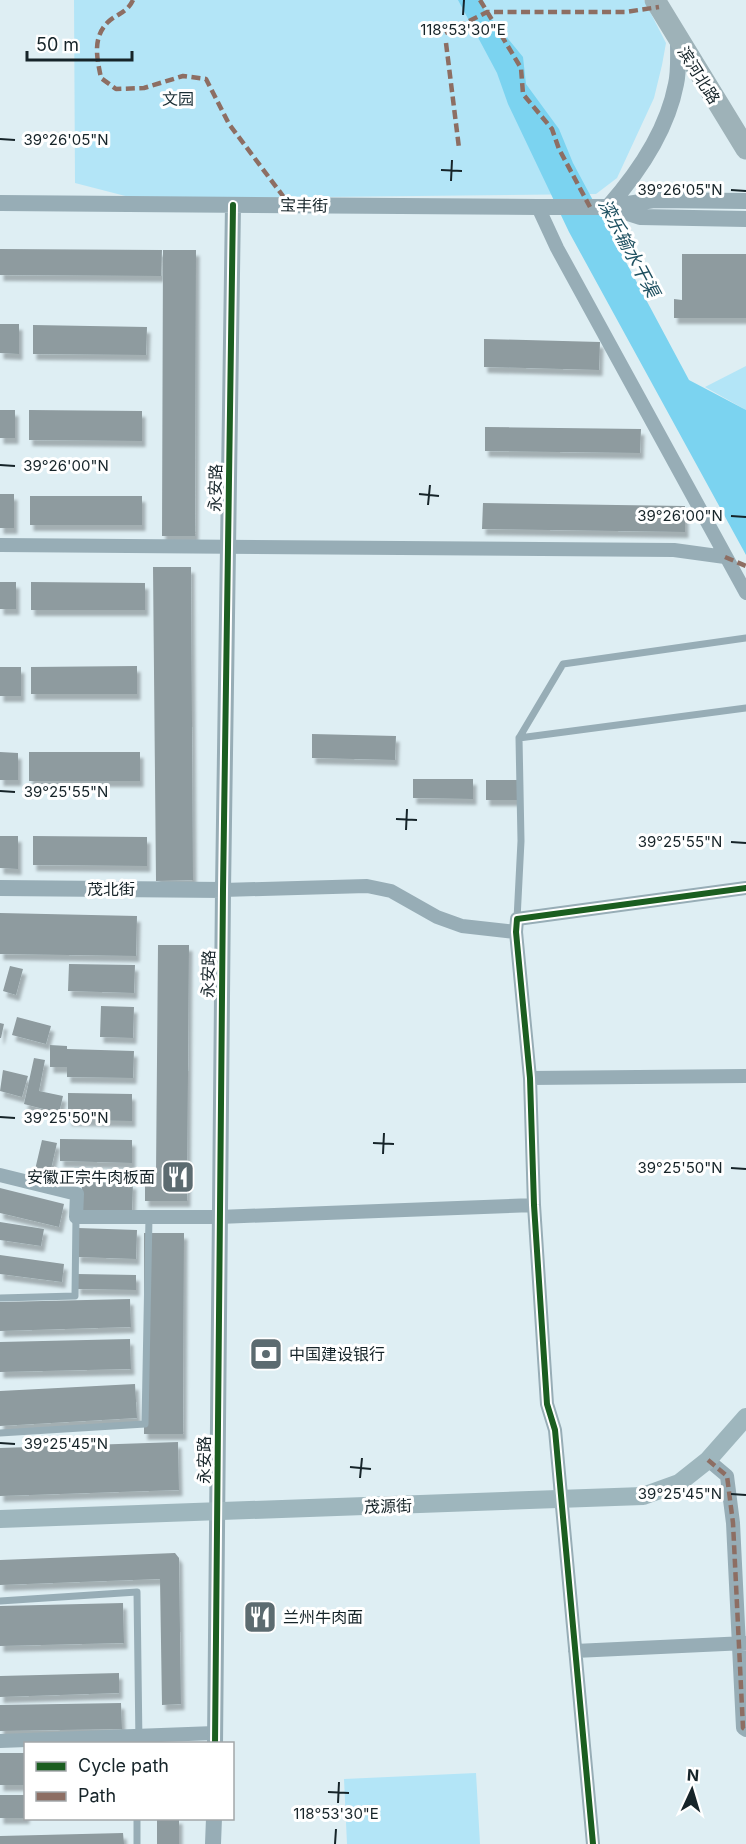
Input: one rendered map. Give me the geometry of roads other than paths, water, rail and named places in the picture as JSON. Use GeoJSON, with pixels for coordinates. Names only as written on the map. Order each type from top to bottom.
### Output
{"type":"FeatureCollection","features":[{"type":"Feature","properties":{"kind":"main road","name":"滨河北路"},"geometry":{"type":"LineString","coordinates":[[655,0],[678,42],[746,149]]}},
{"type":"Feature","properties":{"kind":"main road","name":"茂源街"},"geometry":{"type":"LineString","coordinates":[[0,1519],[561,1501],[643,1496],[679,1483],[708,1460],[746,1418]]}},
{"type":"Feature","properties":{"kind":"street"},"geometry":{"type":"LineString","coordinates":[[608,207],[648,155],[664,124],[677,83],[678,42]]}},
{"type":"Feature","properties":{"kind":"street","name":"宝丰街"},"geometry":{"type":"LineString","coordinates":[[0,202],[608,207],[654,200],[746,201]]}},
{"type":"Feature","properties":{"kind":"street","name":"永安路"},"geometry":{"type":"LineString","coordinates":[[215,1738],[219,1217],[233,204]]}},
{"type":"Feature","properties":{"kind":"street"},"geometry":{"type":"LineString","coordinates":[[538,207],[557,248],[746,592]]}},
{"type":"Feature","properties":{"kind":"street","name":"宝丰街"},"geometry":{"type":"LineString","coordinates":[[608,207],[640,217],[746,219]]}},
{"type":"Feature","properties":{"kind":"street"},"geometry":{"type":"LineString","coordinates":[[0,545],[674,550],[725,557]]}},
{"type":"Feature","properties":{"kind":"street"},"geometry":{"type":"LineString","coordinates":[[223,890],[367,886],[391,891],[437,917],[462,926],[516,925],[746,888]]}},
{"type":"Feature","properties":{"kind":"street","name":"茂北街"},"geometry":{"type":"LineString","coordinates":[[0,888],[223,890]]}},
{"type":"Feature","properties":{"kind":"street"},"geometry":{"type":"LineString","coordinates":[[516,925],[530,1078],[534,1205],[547,1404],[555,1430],[593,1844]]}},
{"type":"Feature","properties":{"kind":"street"},"geometry":{"type":"LineString","coordinates":[[530,1078],[746,1076]]}},
{"type":"Feature","properties":{"kind":"street"},"geometry":{"type":"LineString","coordinates":[[0,1175],[77,1194],[76,1217],[219,1217],[534,1205]]}},
{"type":"Feature","properties":{"kind":"street"},"geometry":{"type":"LineString","coordinates":[[708,1460],[727,1476],[742,1643],[743,1728],[746,1730]]}},
{"type":"Feature","properties":{"kind":"street"},"geometry":{"type":"LineString","coordinates":[[575,1651],[742,1643]]}},
{"type":"Feature","properties":{"kind":"street"},"geometry":{"type":"LineString","coordinates":[[0,1741],[215,1738]]}},
{"type":"Feature","properties":{"kind":"street"},"geometry":{"type":"LineString","coordinates":[[213,1844],[214,1820]]}},
{"type":"Feature","properties":{"kind":"lane"},"geometry":{"type":"LineString","coordinates":[[516,925],[521,841],[519,738],[563,664],[746,638]]}},
{"type":"Feature","properties":{"kind":"lane"},"geometry":{"type":"LineString","coordinates":[[519,738],[746,708]]}},
{"type":"Feature","properties":{"kind":"lane"},"geometry":{"type":"LineString","coordinates":[[0,1298],[75,1296],[76,1217]]}},
{"type":"Feature","properties":{"kind":"lane"},"geometry":{"type":"LineString","coordinates":[[0,1433],[145,1424],[149,1217]]}},
{"type":"Feature","properties":{"kind":"lane"},"geometry":{"type":"LineString","coordinates":[[0,1601],[136,1592],[139,1740]]}},
{"type":"Feature","properties":{"kind":"lane"},"geometry":{"type":"LineString","coordinates":[[137,1820],[137,1844]]}},
{"type":"Feature","properties":{"kind":"place","name":"安徽正宗牛肉板面"},"geometry":{"type":"Point","coordinates":[178,1177]}},
{"type":"Feature","properties":{"kind":"place","name":"中国建设银行"},"geometry":{"type":"Point","coordinates":[266,1354]}},
{"type":"Feature","properties":{"kind":"place","name":"兰州牛肉面"},"geometry":{"type":"Point","coordinates":[260,1617]}},
{"type":"Feature","properties":{"kind":"park label","name":"文园"},"geometry":{"type":"Point","coordinates":[178,99]}},
{"type":"Feature","properties":{"kind":"water label","name":"滦乐输水干渠"},"geometry":{"type":"Point","coordinates":[629,248]}}]}
